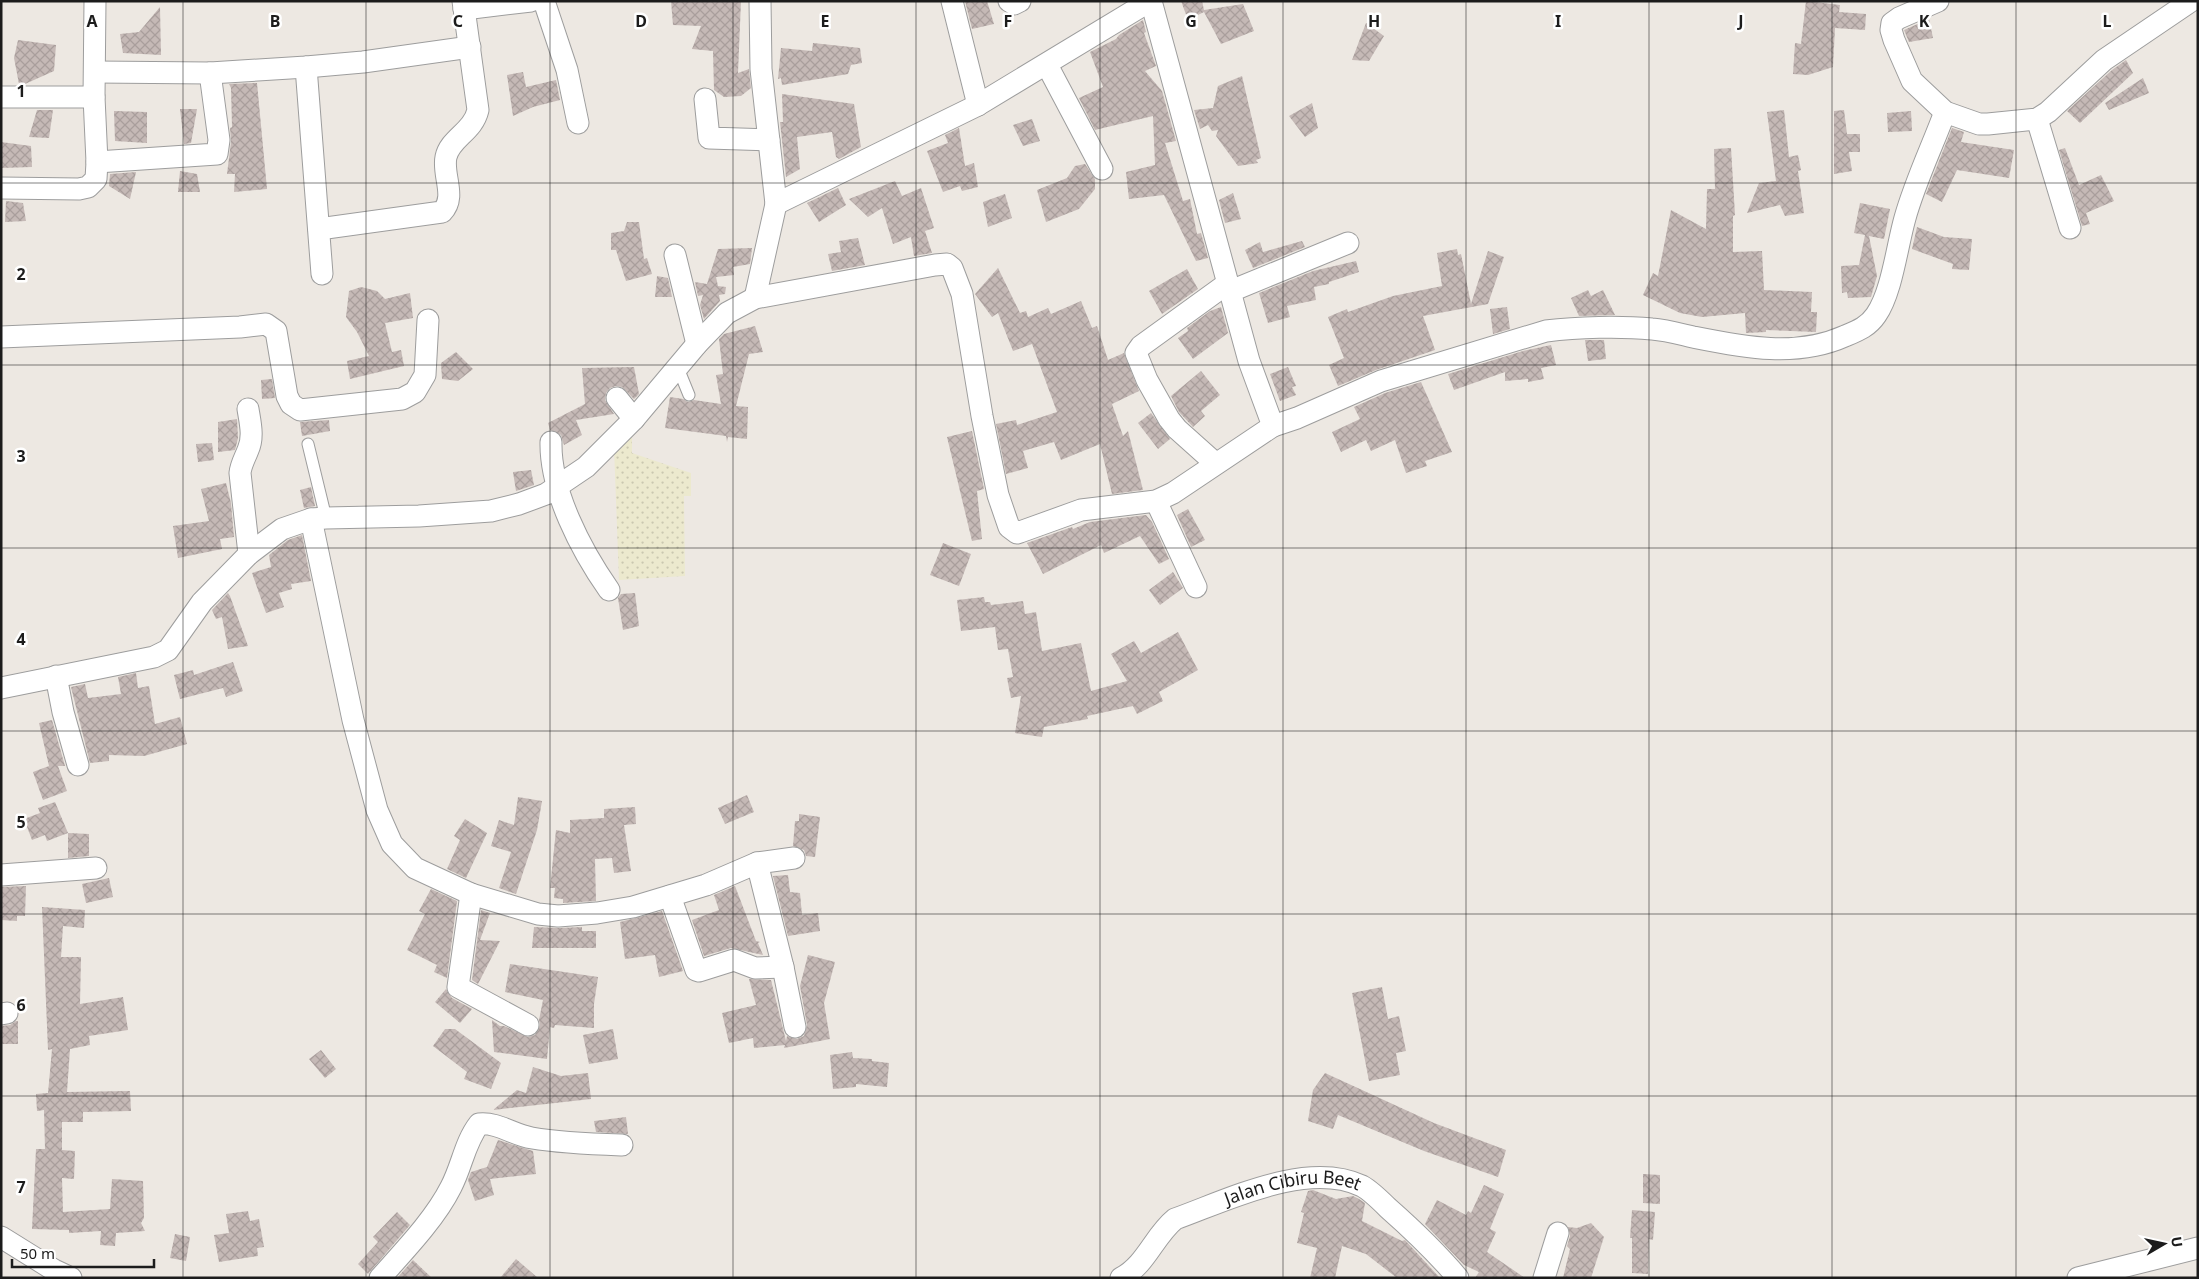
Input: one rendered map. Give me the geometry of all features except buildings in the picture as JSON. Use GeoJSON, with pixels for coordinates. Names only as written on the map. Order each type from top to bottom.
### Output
{"type":"FeatureCollection","features":[{"type":"Feature","properties":{"kind":"street"},"geometry":{"type":"LineString","coordinates":[[1,188],[79,189],[88,187],[96,179],[98,162],[94,97],[95,1]]}},
{"type":"Feature","properties":{"kind":"street"},"geometry":{"type":"LineString","coordinates":[[319,229],[442,212],[447,207],[449,200],[446,157],[451,146],[476,121],[478,110],[464,5],[531,1]]}},
{"type":"Feature","properties":{"kind":"street"},"geometry":{"type":"LineString","coordinates":[[544,1],[567,70],[578,123]]}},
{"type":"Feature","properties":{"kind":"street"},"geometry":{"type":"LineString","coordinates":[[755,298],[776,204],[761,69],[760,1]]}},
{"type":"Feature","properties":{"kind":"street"},"geometry":{"type":"LineString","coordinates":[[952,1],[978,105]]}},
{"type":"Feature","properties":{"kind":"street"},"geometry":{"type":"LineString","coordinates":[[1009,1],[1014,4],[1020,1]]}},
{"type":"Feature","properties":{"kind":"street"},"geometry":{"type":"LineString","coordinates":[[776,204],[978,105],[1151,1],[1249,361],[1273,426]]}},
{"type":"Feature","properties":{"kind":"street"},"geometry":{"type":"LineString","coordinates":[[1938,1],[1892,22],[1892,30],[1912,81],[1945,112],[1979,124],[2037,119],[2048,112],[2104,60],[2192,1]]}},
{"type":"Feature","properties":{"kind":"street"},"geometry":{"type":"LineString","coordinates":[[95,72],[210,73],[306,67],[363,62],[470,47]]}},
{"type":"Feature","properties":{"kind":"street"},"geometry":{"type":"LineString","coordinates":[[1047,65],[1102,169]]}},
{"type":"Feature","properties":{"kind":"street"},"geometry":{"type":"LineString","coordinates":[[306,67],[322,274]]}},
{"type":"Feature","properties":{"kind":"street"},"geometry":{"type":"LineString","coordinates":[[98,162],[217,154],[219,140],[210,73]]}},
{"type":"Feature","properties":{"kind":"street"},"geometry":{"type":"LineString","coordinates":[[1,97],[94,97]]}},
{"type":"Feature","properties":{"kind":"street"},"geometry":{"type":"LineString","coordinates":[[705,100],[708,138],[769,140]]}},
{"type":"Feature","properties":{"kind":"street"},"geometry":{"type":"LineString","coordinates":[[1,688],[154,656],[168,650],[202,602],[249,554],[282,529],[319,518],[419,516],[490,510],[519,504],[546,494],[586,466],[634,419],[697,344],[727,314],[755,298],[842,281],[947,264],[952,268],[962,294],[998,495],[1010,527],[1017,533],[1081,510],[1156,501],[1173,493],[1215,463],[1273,426],[1297,418],[1381,381],[1546,331],[1568,328],[1653,329],[1728,344],[1766,349],[1808,347],[1837,340],[1864,328],[1876,316],[1882,304],[1899,245],[1905,216],[1945,112]]}},
{"type":"Feature","properties":{"kind":"street"},"geometry":{"type":"LineString","coordinates":[[2037,119],[2070,228]]}},
{"type":"Feature","properties":{"kind":"street"},"geometry":{"type":"LineString","coordinates":[[1215,463],[1177,429],[1169,419],[1147,380],[1136,353],[1141,346],[1230,287],[1348,244]]}},
{"type":"Feature","properties":{"kind":"street"},"geometry":{"type":"LineString","coordinates":[[675,255],[697,344]]}},
{"type":"Feature","properties":{"kind":"street"},"geometry":{"type":"LineString","coordinates":[[1,337],[240,327],[266,324],[276,331],[287,396],[291,404],[300,410],[402,399],[415,392],[425,375],[428,320]]}},
{"type":"Feature","properties":{"kind":"street"},"geometry":{"type":"LineString","coordinates":[[617,398],[634,419]]}},
{"type":"Feature","properties":{"kind":"street"},"geometry":{"type":"LineString","coordinates":[[248,408],[251,431],[250,442],[241,462],[240,473],[249,554]]}},
{"type":"Feature","properties":{"kind":"street"},"geometry":{"type":"LineString","coordinates":[[551,442],[551,458],[558,486],[575,530],[592,565],[609,590]]}},
{"type":"Feature","properties":{"kind":"street"},"geometry":{"type":"LineString","coordinates":[[1156,501],[1196,587]]}},
{"type":"Feature","properties":{"kind":"street"},"geometry":{"type":"LineString","coordinates":[[319,518],[353,720],[377,810],[392,844],[415,868],[471,894],[538,914],[558,916],[597,913],[633,907],[706,885],[757,863],[794,858]]}},
{"type":"Feature","properties":{"kind":"street"},"geometry":{"type":"LineString","coordinates":[[56,676],[63,712],[78,765]]}},
{"type":"Feature","properties":{"kind":"street"},"geometry":{"type":"LineString","coordinates":[[757,863],[783,966],[795,1027]]}},
{"type":"Feature","properties":{"kind":"street"},"geometry":{"type":"LineString","coordinates":[[1,875],[96,868]]}},
{"type":"Feature","properties":{"kind":"street"},"geometry":{"type":"LineString","coordinates":[[471,894],[458,987],[528,1025]]}},
{"type":"Feature","properties":{"kind":"street"},"geometry":{"type":"LineString","coordinates":[[670,896],[696,970],[699,971],[734,960],[755,968],[783,966]]}},
{"type":"Feature","properties":{"kind":"street"},"geometry":{"type":"LineString","coordinates":[[380,1278],[441,1204],[452,1186],[471,1134],[479,1124],[490,1122],[532,1138],[583,1144],[622,1145]]}},
{"type":"Feature","properties":{"kind":"street","name":"Jalan Cibiru Beet"},"geometry":{"type":"LineString","coordinates":[[1121,1278],[1142,1262],[1166,1226],[1175,1219],[1260,1188],[1302,1178],[1339,1178],[1363,1186],[1427,1242],[1458,1278]]}},
{"type":"Feature","properties":{"kind":"street"},"geometry":{"type":"LineString","coordinates":[[1544,1278],[1558,1233]]}},
{"type":"Feature","properties":{"kind":"street"},"geometry":{"type":"LineString","coordinates":[[1,1237],[54,1270],[72,1278]]}},
{"type":"Feature","properties":{"kind":"street"},"geometry":{"type":"LineString","coordinates":[[2084,1277],[2198,1248]]}},
{"type":"Feature","properties":{"kind":"lane"},"geometry":{"type":"LineString","coordinates":[[678,368],[689,395]]}},
{"type":"Feature","properties":{"kind":"lane"},"geometry":{"type":"LineString","coordinates":[[308,444],[319,518]]}},
{"type":"Feature","properties":{"kind":"shaded area"},"geometry":{"type":"Polygon","coordinates":[[[632,433],[632,453],[691,473],[691,496],[684,496],[685,576],[619,580],[614,448],[632,433]]]}}]}
